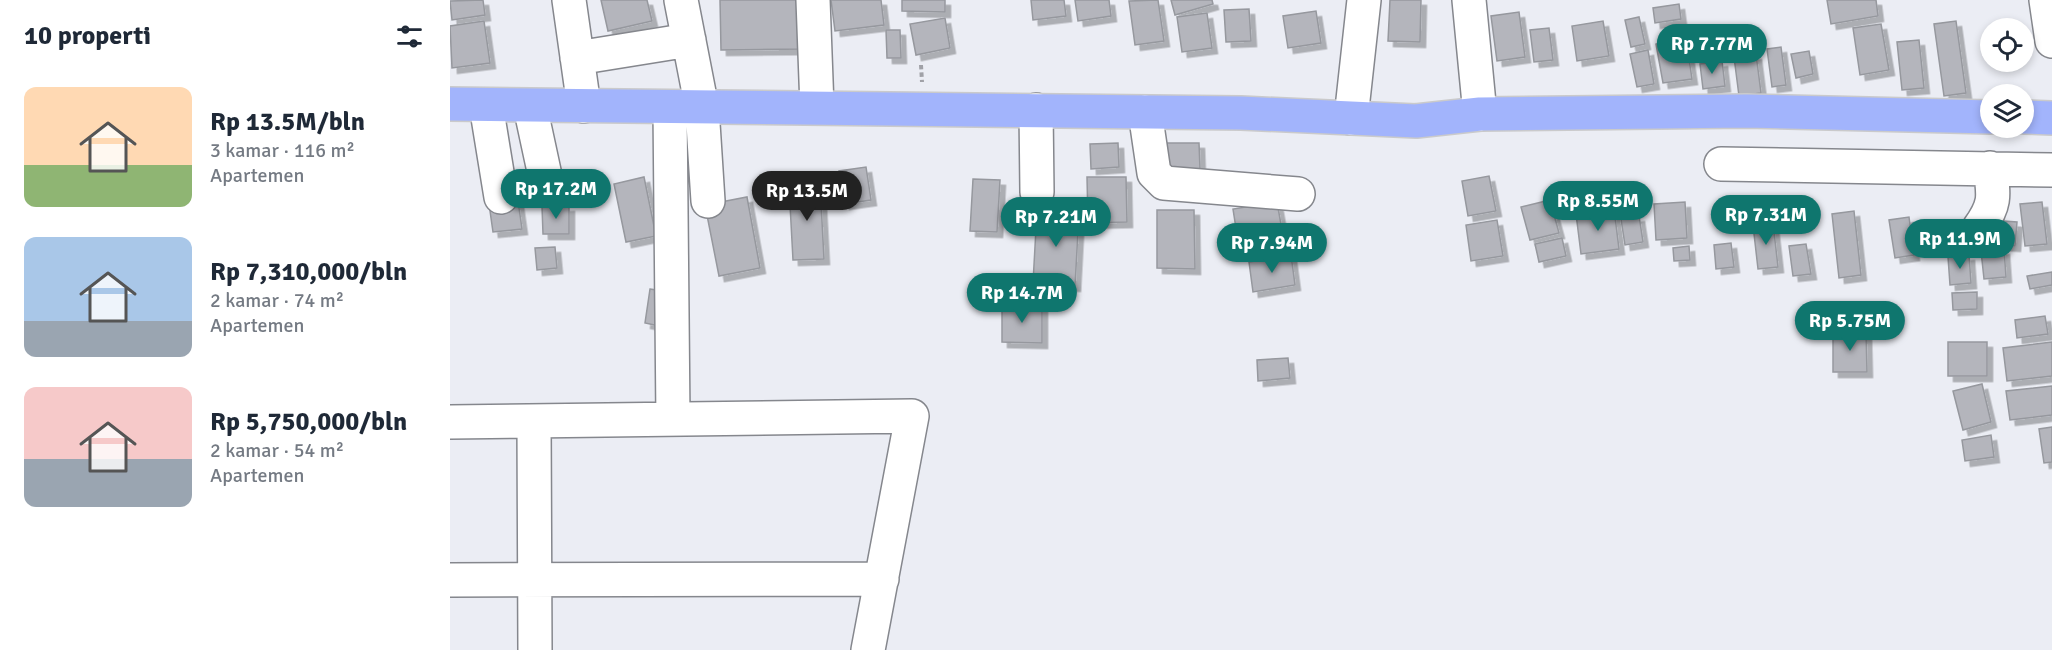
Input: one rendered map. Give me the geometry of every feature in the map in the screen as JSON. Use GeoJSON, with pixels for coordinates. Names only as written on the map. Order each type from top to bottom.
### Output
{"type":"FeatureCollection","features":[{"type":"Feature","properties":{"kind":"highway"},"geometry":{"type":"LineString","coordinates":[[450,104],[1036,110],[1416,121],[1480,114],[1746,111],[1980,117]]}},
{"type":"Feature","properties":{"kind":"highway"},"geometry":{"type":"LineString","coordinates":[[2034,117],[2052,118]]}},
{"type":"Feature","properties":{"kind":"street"},"geometry":{"type":"LineString","coordinates":[[569,0],[584,106]]}},
{"type":"Feature","properties":{"kind":"street"},"geometry":{"type":"LineString","coordinates":[[673,419],[689,40],[681,0]]}},
{"type":"Feature","properties":{"kind":"street"},"geometry":{"type":"LineString","coordinates":[[813,0],[817,107]]}},
{"type":"Feature","properties":{"kind":"street"},"geometry":{"type":"LineString","coordinates":[[1352,118],[1364,0]]}},
{"type":"Feature","properties":{"kind":"street"},"geometry":{"type":"LineString","coordinates":[[1469,0],[1480,114]]}},
{"type":"Feature","properties":{"kind":"street"},"geometry":{"type":"LineString","coordinates":[[2046,0],[2052,41]]}},
{"type":"Feature","properties":{"kind":"street"},"geometry":{"type":"LineString","coordinates":[[578,58],[689,40]]}},
{"type":"Feature","properties":{"kind":"street"},"geometry":{"type":"LineString","coordinates":[[486,105],[501,197]]}},
{"type":"Feature","properties":{"kind":"street"},"geometry":{"type":"LineString","coordinates":[[530,106],[547,185]]}},
{"type":"Feature","properties":{"kind":"street"},"geometry":{"type":"LineString","coordinates":[[686,107],[708,201]]}},
{"type":"Feature","properties":{"kind":"street"},"geometry":{"type":"LineString","coordinates":[[1036,110],[1037,192]]}},
{"type":"Feature","properties":{"kind":"street"},"geometry":{"type":"LineString","coordinates":[[1144,112],[1154,173],[1164,183],[1298,194]]}},
{"type":"Feature","properties":{"kind":"street"},"geometry":{"type":"LineString","coordinates":[[1721,164],[2052,170]]}},
{"type":"Feature","properties":{"kind":"street"},"geometry":{"type":"LineString","coordinates":[[1979,228],[1992,210],[1994,195],[1990,168]]}},
{"type":"Feature","properties":{"kind":"street"},"geometry":{"type":"LineString","coordinates":[[450,422],[912,416],[868,650]]}},
{"type":"Feature","properties":{"kind":"street"},"geometry":{"type":"LineString","coordinates":[[534,421],[535,650]]}},
{"type":"Feature","properties":{"kind":"street"},"geometry":{"type":"LineString","coordinates":[[450,580],[882,579]]}},
{"type":"Feature","properties":{"kind":"building"},"geometry":{"type":"Polygon","coordinates":[[[483,0],[485,15],[452,20],[450,1],[483,0]]]}},
{"type":"Feature","properties":{"kind":"building"},"geometry":{"type":"Polygon","coordinates":[[[601,0],[647,0],[652,21],[608,31],[601,0]]]}},
{"type":"Feature","properties":{"kind":"building"},"geometry":{"type":"Polygon","coordinates":[[[720,0],[809,0],[809,49],[721,50],[720,0]]]}},
{"type":"Feature","properties":{"kind":"building"},"geometry":{"type":"Polygon","coordinates":[[[831,0],[881,0],[884,25],[835,31],[831,0]]]}},
{"type":"Feature","properties":{"kind":"building"},"geometry":{"type":"Polygon","coordinates":[[[902,0],[945,0],[945,12],[902,11],[902,0]]]}},
{"type":"Feature","properties":{"kind":"building"},"geometry":{"type":"Polygon","coordinates":[[[1031,0],[1064,0],[1066,16],[1033,20],[1031,0]]]}},
{"type":"Feature","properties":{"kind":"building"},"geometry":{"type":"Polygon","coordinates":[[[1075,0],[1109,0],[1111,16],[1078,21],[1075,0]]]}},
{"type":"Feature","properties":{"kind":"building"},"geometry":{"type":"Polygon","coordinates":[[[1158,0],[1164,41],[1135,45],[1129,1],[1158,0]]]}},
{"type":"Feature","properties":{"kind":"building"},"geometry":{"type":"Polygon","coordinates":[[[1171,0],[1212,0],[1213,4],[1175,15],[1171,0]]]}},
{"type":"Feature","properties":{"kind":"building"},"geometry":{"type":"Polygon","coordinates":[[[1390,0],[1421,0],[1420,42],[1388,41],[1390,0]]]}},
{"type":"Feature","properties":{"kind":"building"},"geometry":{"type":"Polygon","coordinates":[[[1827,0],[1876,0],[1878,16],[1831,24],[1827,0]]]}},
{"type":"Feature","properties":{"kind":"building"},"geometry":{"type":"Polygon","coordinates":[[[1679,4],[1681,19],[1655,23],[1653,8],[1679,4]]]}},
{"type":"Feature","properties":{"kind":"building"},"geometry":{"type":"Polygon","coordinates":[[[1249,9],[1251,41],[1226,42],[1224,10],[1249,9]]]}},
{"type":"Feature","properties":{"kind":"building"},"geometry":{"type":"Polygon","coordinates":[[[1316,11],[1321,43],[1288,48],[1283,16],[1316,11]]]}},
{"type":"Feature","properties":{"kind":"building"},"geometry":{"type":"Polygon","coordinates":[[[1519,12],[1525,57],[1497,61],[1491,16],[1519,12]]]}},
{"type":"Feature","properties":{"kind":"building"},"geometry":{"type":"Polygon","coordinates":[[[1207,13],[1212,48],[1182,52],[1177,17],[1207,13]]]}},
{"type":"Feature","properties":{"kind":"building"},"geometry":{"type":"Polygon","coordinates":[[[1639,17],[1645,44],[1631,47],[1625,20],[1639,17]]]}},
{"type":"Feature","properties":{"kind":"building"},"geometry":{"type":"Polygon","coordinates":[[[945,18],[950,48],[916,55],[910,24],[945,18]]]}},
{"type":"Feature","properties":{"kind":"building"},"geometry":{"type":"Polygon","coordinates":[[[484,21],[490,63],[452,68],[450,26],[484,21]]]}},
{"type":"Feature","properties":{"kind":"building"},"geometry":{"type":"Polygon","coordinates":[[[1603,21],[1609,56],[1577,61],[1572,26],[1603,21]]]}},
{"type":"Feature","properties":{"kind":"building"},"geometry":{"type":"Polygon","coordinates":[[[1956,21],[1966,93],[1944,96],[1934,24],[1956,21]]]}},
{"type":"Feature","properties":{"kind":"building"},"geometry":{"type":"Polygon","coordinates":[[[1881,24],[1889,70],[1860,75],[1853,28],[1881,24]]]}},
{"type":"Feature","properties":{"kind":"building"},"geometry":{"type":"Polygon","coordinates":[[[1549,28],[1553,60],[1534,62],[1530,30],[1549,28]]]}},
{"type":"Feature","properties":{"kind":"building"},"geometry":{"type":"Polygon","coordinates":[[[886,30],[900,30],[901,58],[887,58],[886,30]]]}},
{"type":"Feature","properties":{"kind":"building"},"geometry":{"type":"Polygon","coordinates":[[[1723,32],[1725,51],[1707,53],[1705,34],[1723,32]]]}},
{"type":"Feature","properties":{"kind":"building"},"geometry":{"type":"Polygon","coordinates":[[[1686,39],[1692,79],[1663,83],[1656,44],[1686,39]]]}},
{"type":"Feature","properties":{"kind":"building"},"geometry":{"type":"Polygon","coordinates":[[[1919,40],[1924,88],[1902,90],[1897,42],[1919,40]]]}},
{"type":"Feature","properties":{"kind":"building"},"geometry":{"type":"Polygon","coordinates":[[[1781,47],[1786,85],[1772,87],[1767,49],[1781,47]]]}},
{"type":"Feature","properties":{"kind":"building"},"geometry":{"type":"Polygon","coordinates":[[[1648,50],[1654,84],[1637,87],[1630,54],[1648,50]]]}},
{"type":"Feature","properties":{"kind":"building"},"geometry":{"type":"Polygon","coordinates":[[[1809,51],[1813,74],[1796,78],[1791,54],[1809,51]]]}},
{"type":"Feature","properties":{"kind":"building"},"geometry":{"type":"Polygon","coordinates":[[[1756,54],[1761,93],[1739,96],[1734,57],[1756,54]]]}},
{"type":"Feature","properties":{"kind":"building"},"geometry":{"type":"Polygon","coordinates":[[[1722,61],[1725,86],[1703,89],[1700,64],[1722,61]]]}},
{"type":"Feature","properties":{"kind":"building"},"geometry":{"type":"Polygon","coordinates":[[[1118,143],[1119,167],[1091,169],[1090,144],[1118,143]]]}},
{"type":"Feature","properties":{"kind":"building"},"geometry":{"type":"Polygon","coordinates":[[[1167,143],[1199,143],[1200,169],[1167,169],[1167,143]]]}},
{"type":"Feature","properties":{"kind":"building"},"geometry":{"type":"Polygon","coordinates":[[[866,167],[871,200],[844,204],[839,171],[866,167]]]}},
{"type":"Feature","properties":{"kind":"building"},"geometry":{"type":"Polygon","coordinates":[[[1489,176],[1496,211],[1468,216],[1462,181],[1489,176]]]}},
{"type":"Feature","properties":{"kind":"building"},"geometry":{"type":"Polygon","coordinates":[[[644,177],[656,236],[626,242],[614,184],[644,177]]]}},
{"type":"Feature","properties":{"kind":"building"},"geometry":{"type":"Polygon","coordinates":[[[1087,177],[1126,177],[1127,222],[1088,223],[1087,177]]]}},
{"type":"Feature","properties":{"kind":"building"},"geometry":{"type":"Polygon","coordinates":[[[973,179],[1000,180],[997,232],[970,231],[973,179]]]}},
{"type":"Feature","properties":{"kind":"building"},"geometry":{"type":"Polygon","coordinates":[[[820,184],[824,259],[793,260],[789,186],[820,184]]]}},
{"type":"Feature","properties":{"kind":"building"},"geometry":{"type":"Polygon","coordinates":[[[747,197],[760,268],[719,276],[705,205],[747,197]]]}},
{"type":"Feature","properties":{"kind":"building"},"geometry":{"type":"Polygon","coordinates":[[[1550,200],[1559,233],[1530,240],[1521,207],[1550,200]]]}},
{"type":"Feature","properties":{"kind":"building"},"geometry":{"type":"Polygon","coordinates":[[[518,201],[522,229],[493,232],[489,204],[518,201]]]}},
{"type":"Feature","properties":{"kind":"building"},"geometry":{"type":"Polygon","coordinates":[[[1277,202],[1285,247],[1240,254],[1233,209],[1277,202]]]}},
{"type":"Feature","properties":{"kind":"building"},"geometry":{"type":"Polygon","coordinates":[[[1685,202],[1687,238],[1656,240],[1654,204],[1685,202]]]}},
{"type":"Feature","properties":{"kind":"building"},"geometry":{"type":"Polygon","coordinates":[[[2042,202],[2047,244],[2025,246],[2020,204],[2042,202]]]}},
{"type":"Feature","properties":{"kind":"building"},"geometry":{"type":"Polygon","coordinates":[[[569,206],[569,234],[543,234],[542,207],[569,206]]]}},
{"type":"Feature","properties":{"kind":"building"},"geometry":{"type":"Polygon","coordinates":[[[1614,209],[1619,249],[1581,254],[1576,214],[1614,209]]]}},
{"type":"Feature","properties":{"kind":"building"},"geometry":{"type":"Polygon","coordinates":[[[1037,210],[1079,213],[1075,286],[1033,283],[1037,210]]]}},
{"type":"Feature","properties":{"kind":"building"},"geometry":{"type":"Polygon","coordinates":[[[1157,210],[1194,210],[1195,269],[1157,268],[1157,210]]]}},
{"type":"Feature","properties":{"kind":"building"},"geometry":{"type":"Polygon","coordinates":[[[1854,211],[1861,275],[1839,278],[1832,214],[1854,211]]]}},
{"type":"Feature","properties":{"kind":"building"},"geometry":{"type":"Polygon","coordinates":[[[1639,216],[1643,242],[1625,245],[1621,219],[1639,216]]]}},
{"type":"Feature","properties":{"kind":"building"},"geometry":{"type":"Polygon","coordinates":[[[1909,217],[1914,255],[1895,258],[1889,220],[1909,217]]]}},
{"type":"Feature","properties":{"kind":"building"},"geometry":{"type":"Polygon","coordinates":[[[1497,220],[1503,256],[1471,261],[1466,225],[1497,220]]]}},
{"type":"Feature","properties":{"kind":"building"},"geometry":{"type":"Polygon","coordinates":[[[1989,220],[2017,222],[2015,246],[1988,244],[1989,220]]]}},
{"type":"Feature","properties":{"kind":"building"},"geometry":{"type":"Polygon","coordinates":[[[1773,223],[1778,267],[1758,269],[1753,225],[1773,223]]]}},
{"type":"Feature","properties":{"kind":"building"},"geometry":{"type":"Polygon","coordinates":[[[1562,238],[1566,256],[1539,262],[1535,244],[1562,238]]]}},
{"type":"Feature","properties":{"kind":"building"},"geometry":{"type":"Polygon","coordinates":[[[1731,243],[1734,267],[1716,269],[1714,245],[1731,243]]]}},
{"type":"Feature","properties":{"kind":"building"},"geometry":{"type":"Polygon","coordinates":[[[1806,244],[1811,274],[1793,276],[1789,246],[1806,244]]]}},
{"type":"Feature","properties":{"kind":"building"},"geometry":{"type":"Polygon","coordinates":[[[1689,246],[1690,260],[1674,261],[1673,248],[1689,246]]]}},
{"type":"Feature","properties":{"kind":"building"},"geometry":{"type":"Polygon","coordinates":[[[555,247],[557,268],[537,270],[535,248],[555,247]]]}},
{"type":"Feature","properties":{"kind":"building"},"geometry":{"type":"Polygon","coordinates":[[[2004,249],[2006,277],[1984,279],[1981,251],[2004,249]]]}},
{"type":"Feature","properties":{"kind":"building"},"geometry":{"type":"Polygon","coordinates":[[[1291,255],[1295,285],[1253,292],[1249,262],[1291,255]]]}},
{"type":"Feature","properties":{"kind":"building"},"geometry":{"type":"Polygon","coordinates":[[[1969,255],[1971,283],[1950,285],[1948,257],[1969,255]]]}},
{"type":"Feature","properties":{"kind":"building"},"geometry":{"type":"Polygon","coordinates":[[[2052,272],[2052,285],[2030,289],[2027,276],[2052,272]]]}},
{"type":"Feature","properties":{"kind":"building"},"geometry":{"type":"Polygon","coordinates":[[[650,289],[669,292],[664,327],[645,323],[650,289]]]}},
{"type":"Feature","properties":{"kind":"building"},"geometry":{"type":"Polygon","coordinates":[[[1977,292],[1977,309],[1953,310],[1952,293],[1977,292]]]}},
{"type":"Feature","properties":{"kind":"building"},"geometry":{"type":"Polygon","coordinates":[[[1002,305],[1042,306],[1042,343],[1002,342],[1002,305]]]}},
{"type":"Feature","properties":{"kind":"building"},"geometry":{"type":"Polygon","coordinates":[[[2045,316],[2048,334],[2017,338],[2015,320],[2045,316]]]}},
{"type":"Feature","properties":{"kind":"building"},"geometry":{"type":"Polygon","coordinates":[[[1833,332],[1866,332],[1867,372],[1833,372],[1833,332]]]}},
{"type":"Feature","properties":{"kind":"building"},"geometry":{"type":"Polygon","coordinates":[[[1948,342],[1987,342],[1987,376],[1948,376],[1948,342]]]}},
{"type":"Feature","properties":{"kind":"building"},"geometry":{"type":"Polygon","coordinates":[[[2052,342],[2052,376],[2007,381],[2003,348],[2052,342]]]}},
{"type":"Feature","properties":{"kind":"building"},"geometry":{"type":"Polygon","coordinates":[[[1288,358],[1290,378],[1258,381],[1257,360],[1288,358]]]}},
{"type":"Feature","properties":{"kind":"building"},"geometry":{"type":"Polygon","coordinates":[[[1982,384],[1991,422],[1963,430],[1953,391],[1982,384]]]}},
{"type":"Feature","properties":{"kind":"building"},"geometry":{"type":"Polygon","coordinates":[[[2052,386],[2052,415],[2010,420],[2006,391],[2052,386]]]}},
{"type":"Feature","properties":{"kind":"building"},"geometry":{"type":"Polygon","coordinates":[[[2052,427],[2052,462],[2044,463],[2039,429],[2052,427]]]}},
{"type":"Feature","properties":{"kind":"building"},"geometry":{"type":"Polygon","coordinates":[[[1991,435],[1994,457],[1965,461],[1962,440],[1991,435]]]}}]}
